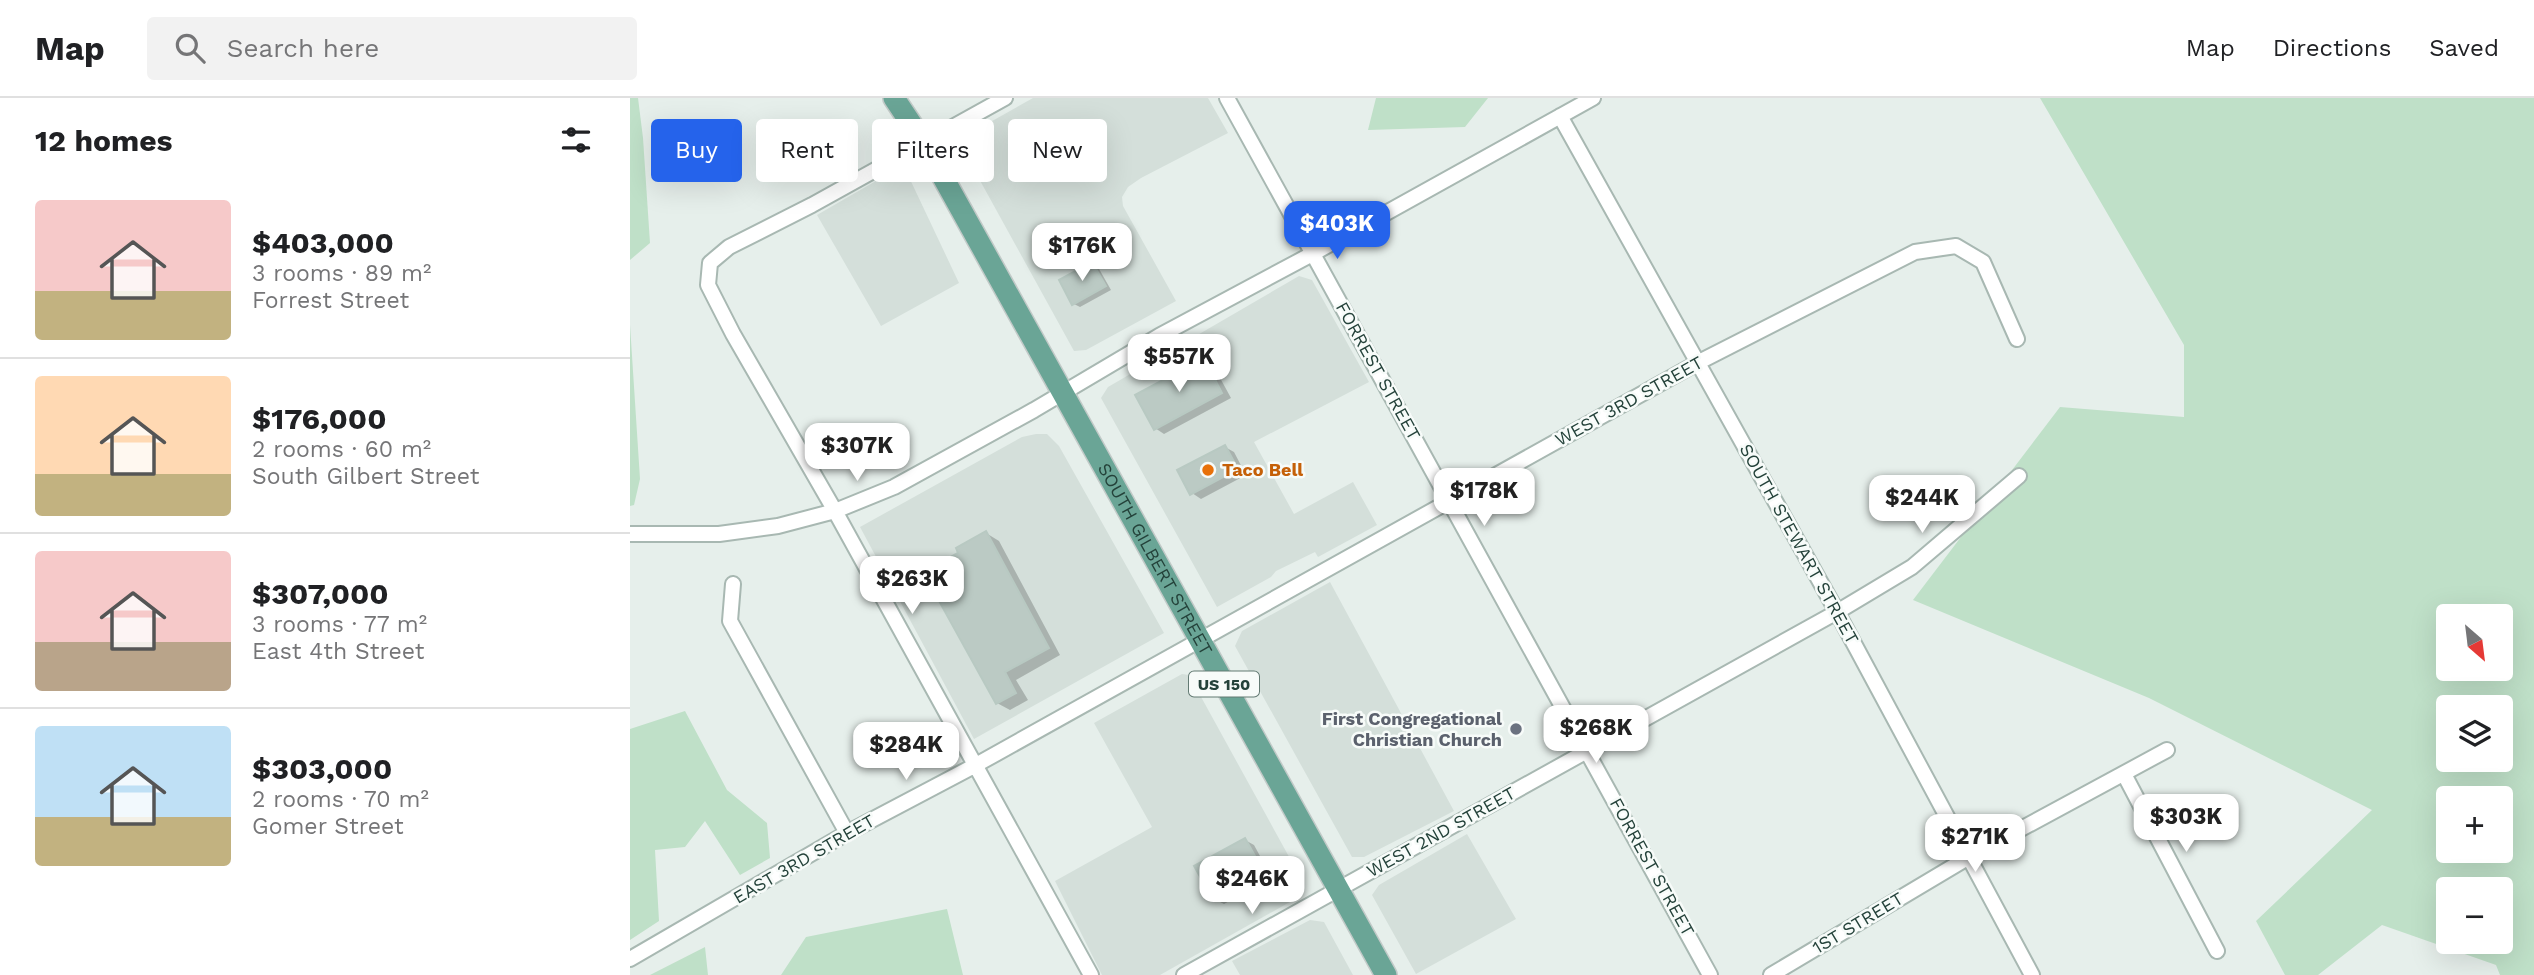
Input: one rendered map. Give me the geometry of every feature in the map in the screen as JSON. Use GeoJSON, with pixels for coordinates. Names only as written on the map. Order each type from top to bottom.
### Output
{"type":"FeatureCollection","features":[{"type":"Feature","properties":{"kind":"main road","name":"SOUTH GILBERT STREET"},"geometry":{"type":"LineString","coordinates":[[894,98],[908,119]]}},
{"type":"Feature","properties":{"kind":"main road","name":"SOUTH GILBERT STREET"},"geometry":{"type":"LineString","coordinates":[[904,98],[913,119]]}},
{"type":"Feature","properties":{"kind":"main road","name":"SOUTH GILBERT STREET"},"geometry":{"type":"LineString","coordinates":[[946,182],[1386,975]]}},
{"type":"Feature","properties":{"kind":"street"},"geometry":{"type":"LineString","coordinates":[[967,119],[1005,98]]}},
{"type":"Feature","properties":{"kind":"street","name":"FORREST STREET"},"geometry":{"type":"LineString","coordinates":[[1227,98],[1710,975]]}},
{"type":"Feature","properties":{"kind":"street"},"geometry":{"type":"LineString","coordinates":[[634,534],[719,534],[778,526],[835,511],[894,487],[1159,336],[1592,98]]}},
{"type":"Feature","properties":{"kind":"street","name":"SOUTH STEWART STREET"},"geometry":{"type":"LineString","coordinates":[[1560,116],[1837,612],[2032,975]]}},
{"type":"Feature","properties":{"kind":"street"},"geometry":{"type":"LineString","coordinates":[[872,172],[729,247],[710,262],[708,285],[726,322],[835,511],[1091,975]]}},
{"type":"Feature","properties":{"kind":"street","name":"WEST 3RD STREET"},"geometry":{"type":"LineString","coordinates":[[1200,639],[1699,362],[1915,252],[1956,246],[1983,262],[2017,340]]}},
{"type":"Feature","properties":{"kind":"street","name":"WEST 2ND STREET"},"geometry":{"type":"LineString","coordinates":[[1184,975],[1837,612],[1912,567],[2019,476]]}},
{"type":"Feature","properties":{"kind":"street"},"geometry":{"type":"LineString","coordinates":[[733,584],[730,621],[847,833]]}},
{"type":"Feature","properties":{"kind":"street","name":"EAST 3RD STREET"},"geometry":{"type":"LineString","coordinates":[[630,958],[847,833],[974,766],[1200,639]]}},
{"type":"Feature","properties":{"kind":"street","name":"1ST STREET"},"geometry":{"type":"LineString","coordinates":[[1771,975],[1969,857],[2167,750]]}},
{"type":"Feature","properties":{"kind":"street"},"geometry":{"type":"LineString","coordinates":[[2124,774],[2217,951]]}},
{"type":"Feature","properties":{"kind":"shaded area"},"geometry":{"type":"Polygon","coordinates":[[[1033,98],[1208,98],[1228,133],[1141,178],[1128,187],[1122,197],[1123,206],[1176,301],[1086,350],[1074,351],[981,182],[994,182],[994,120],[1033,98]]]}},
{"type":"Feature","properties":{"kind":"shaded area"},"geometry":{"type":"Polygon","coordinates":[[[874,182],[911,182],[959,283],[881,326],[817,215],[874,182]]]}},
{"type":"Feature","properties":{"kind":"shaded area"},"geometry":{"type":"Polygon","coordinates":[[[1299,276],[1312,280],[1369,382],[1254,442],[1294,514],[1353,482],[1377,525],[1318,557],[1315,552],[1276,571],[1271,577],[1217,607],[1101,398],[1108,387],[1299,276]]]}},
{"type":"Feature","properties":{"kind":"shaded area"},"geometry":{"type":"Polygon","coordinates":[[[1047,434],[1059,446],[1164,633],[974,739],[860,527],[1022,437],[1047,434]]]}},
{"type":"Feature","properties":{"kind":"shaded area"},"geometry":{"type":"Polygon","coordinates":[[[1330,582],[1454,811],[1364,857],[1352,857],[1235,646],[1242,631],[1330,582]]]}},
{"type":"Feature","properties":{"kind":"shaded area"},"geometry":{"type":"Polygon","coordinates":[[[1182,674],[1189,675],[1304,884],[1297,898],[1160,975],[1102,975],[1055,881],[1152,827],[1094,723],[1182,674]]]}},
{"type":"Feature","properties":{"kind":"shaded area"},"geometry":{"type":"Polygon","coordinates":[[[1467,834],[1516,919],[1416,974],[1372,895],[1379,885],[1467,834]]]}},
{"type":"Feature","properties":{"kind":"shaded area"},"geometry":{"type":"Polygon","coordinates":[[[1310,920],[1324,922],[1353,975],[1240,975],[1232,961],[1310,920]]]}},
{"type":"Feature","properties":{"kind":"green space"},"geometry":{"type":"Polygon","coordinates":[[[630,98],[638,98],[650,243],[630,260],[630,98]]]}},
{"type":"Feature","properties":{"kind":"green space"},"geometry":{"type":"Polygon","coordinates":[[[1376,98],[1488,98],[1465,127],[1368,130],[1376,98]]]}},
{"type":"Feature","properties":{"kind":"green space"},"geometry":{"type":"Polygon","coordinates":[[[2040,98],[2534,98],[2534,975],[2500,975],[2496,965],[2465,954],[2513,954],[2513,877],[2436,877],[2436,944],[2382,925],[2318,975],[2285,975],[2256,921],[2372,810],[2149,698],[1913,600],[2060,407],[2184,417],[2184,345],[2040,98]]]}},
{"type":"Feature","properties":{"kind":"green space"},"geometry":{"type":"Polygon","coordinates":[[[630,325],[640,479],[634,505],[630,506],[630,325]]]}},
{"type":"Feature","properties":{"kind":"green space"},"geometry":{"type":"Polygon","coordinates":[[[685,711],[727,790],[767,823],[770,858],[740,875],[705,821],[685,847],[655,850],[659,921],[630,940],[630,729],[685,711]]]}},
{"type":"Feature","properties":{"kind":"green space"},"geometry":{"type":"Polygon","coordinates":[[[947,909],[963,975],[781,975],[806,937],[947,909]]]}},
{"type":"Feature","properties":{"kind":"green space"},"geometry":{"type":"Polygon","coordinates":[[[705,947],[708,975],[650,975],[705,947]]]}},
{"type":"Feature","properties":{"kind":"building"},"geometry":{"type":"Polygon","coordinates":[[[1092,262],[1106,286],[1072,305],[1059,280],[1092,262]]]}},
{"type":"Feature","properties":{"kind":"building"},"geometry":{"type":"Polygon","coordinates":[[[1204,358],[1222,393],[1154,430],[1135,395],[1204,358]]]}},
{"type":"Feature","properties":{"kind":"building","name":"Taco Bell"},"geometry":{"type":"Polygon","coordinates":[[[1225,445],[1238,469],[1190,495],[1177,470],[1225,445]]]}},
{"type":"Feature","properties":{"kind":"building"},"geometry":{"type":"Polygon","coordinates":[[[986,531],[1049,648],[1005,672],[1016,693],[996,704],[923,572],[958,553],[956,548],[986,531]]]}},
{"type":"Feature","properties":{"kind":"building"},"geometry":{"type":"Polygon","coordinates":[[[1245,838],[1264,872],[1213,900],[1194,866],[1245,838]]]}},
{"type":"Feature","properties":{"kind":"place","name":"Taco Bell"},"geometry":{"type":"Point","coordinates":[1208,470]}},
{"type":"Feature","properties":{"kind":"place","name":"First Congregational Christian Church"},"geometry":{"type":"Point","coordinates":[1516,729]}}]}
